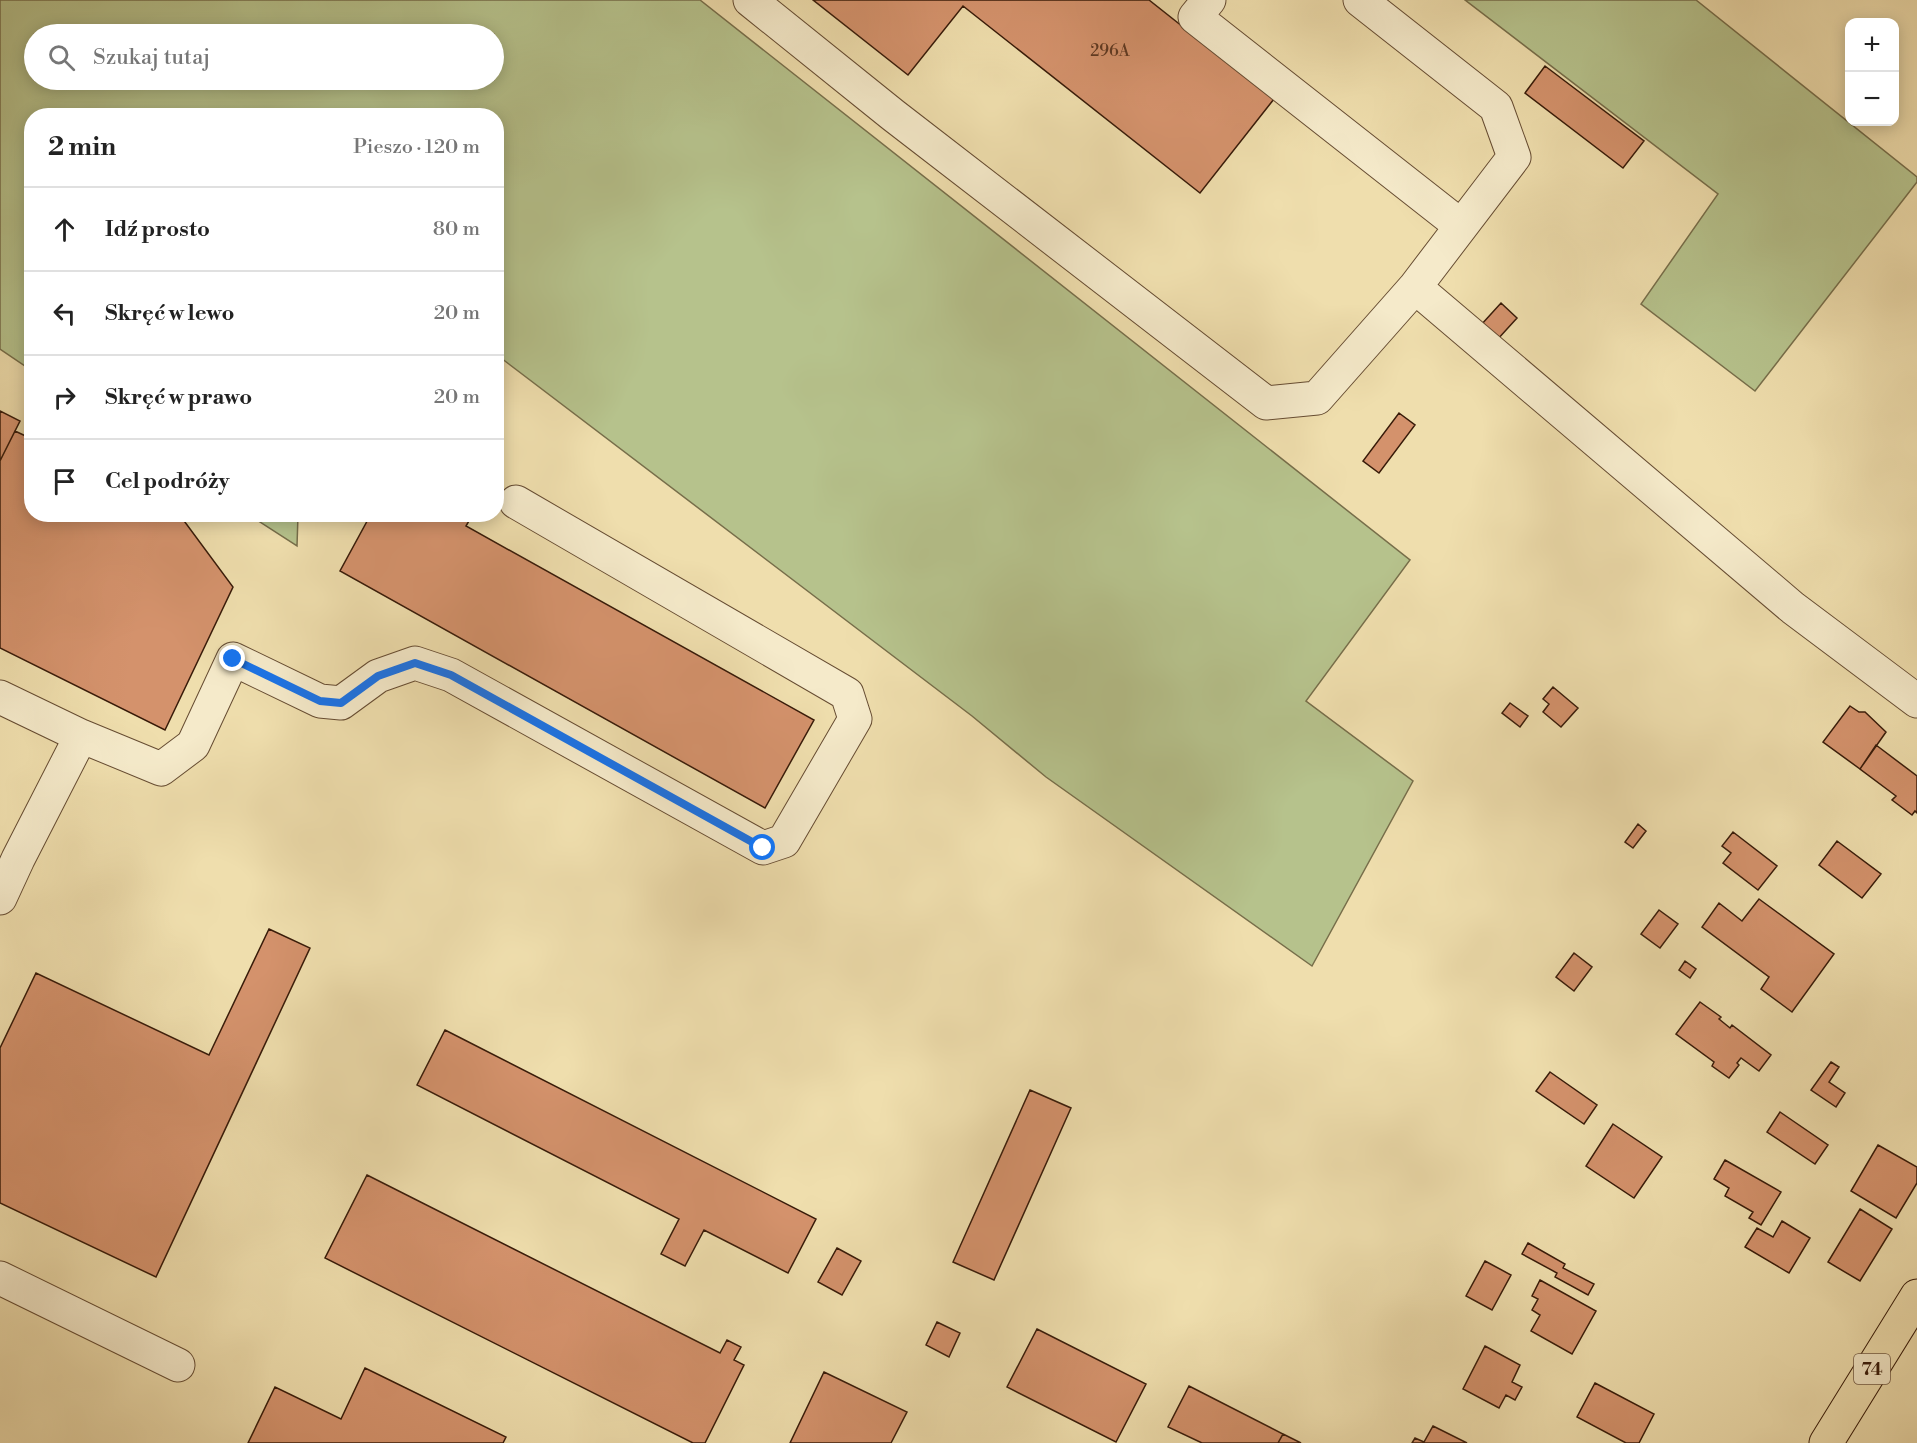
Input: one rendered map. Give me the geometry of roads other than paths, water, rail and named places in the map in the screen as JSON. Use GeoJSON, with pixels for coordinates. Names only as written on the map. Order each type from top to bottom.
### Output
{"type":"FeatureCollection","features":[{"type":"Feature","properties":{"kind":"main road","name":"74"},"geometry":{"type":"LineString","coordinates":[[1826,1443],[1917,1296]]}},
{"type":"Feature","properties":{"kind":"lane"},"geometry":{"type":"LineString","coordinates":[[750,0],[893,115],[1266,403],[1317,398],[1415,287],[1514,157],[1496,107],[1360,0]]}},
{"type":"Feature","properties":{"kind":"lane"},"geometry":{"type":"LineString","coordinates":[[1209,0],[1196,17],[1461,226]]}},
{"type":"Feature","properties":{"kind":"lane"},"geometry":{"type":"LineString","coordinates":[[1415,287],[1793,608],[1917,701]]}},
{"type":"Feature","properties":{"kind":"lane"},"geometry":{"type":"LineString","coordinates":[[0,697],[81,736],[161,769],[193,745],[233,659],[320,701],[341,703],[378,676],[415,663],[451,675],[763,848],[784,841],[855,719],[847,694],[516,502]]}},
{"type":"Feature","properties":{"kind":"lane"},"geometry":{"type":"LineString","coordinates":[[0,898],[81,736]]}},
{"type":"Feature","properties":{"kind":"lane"},"geometry":{"type":"LineString","coordinates":[[0,1278],[178,1365]]}}]}
